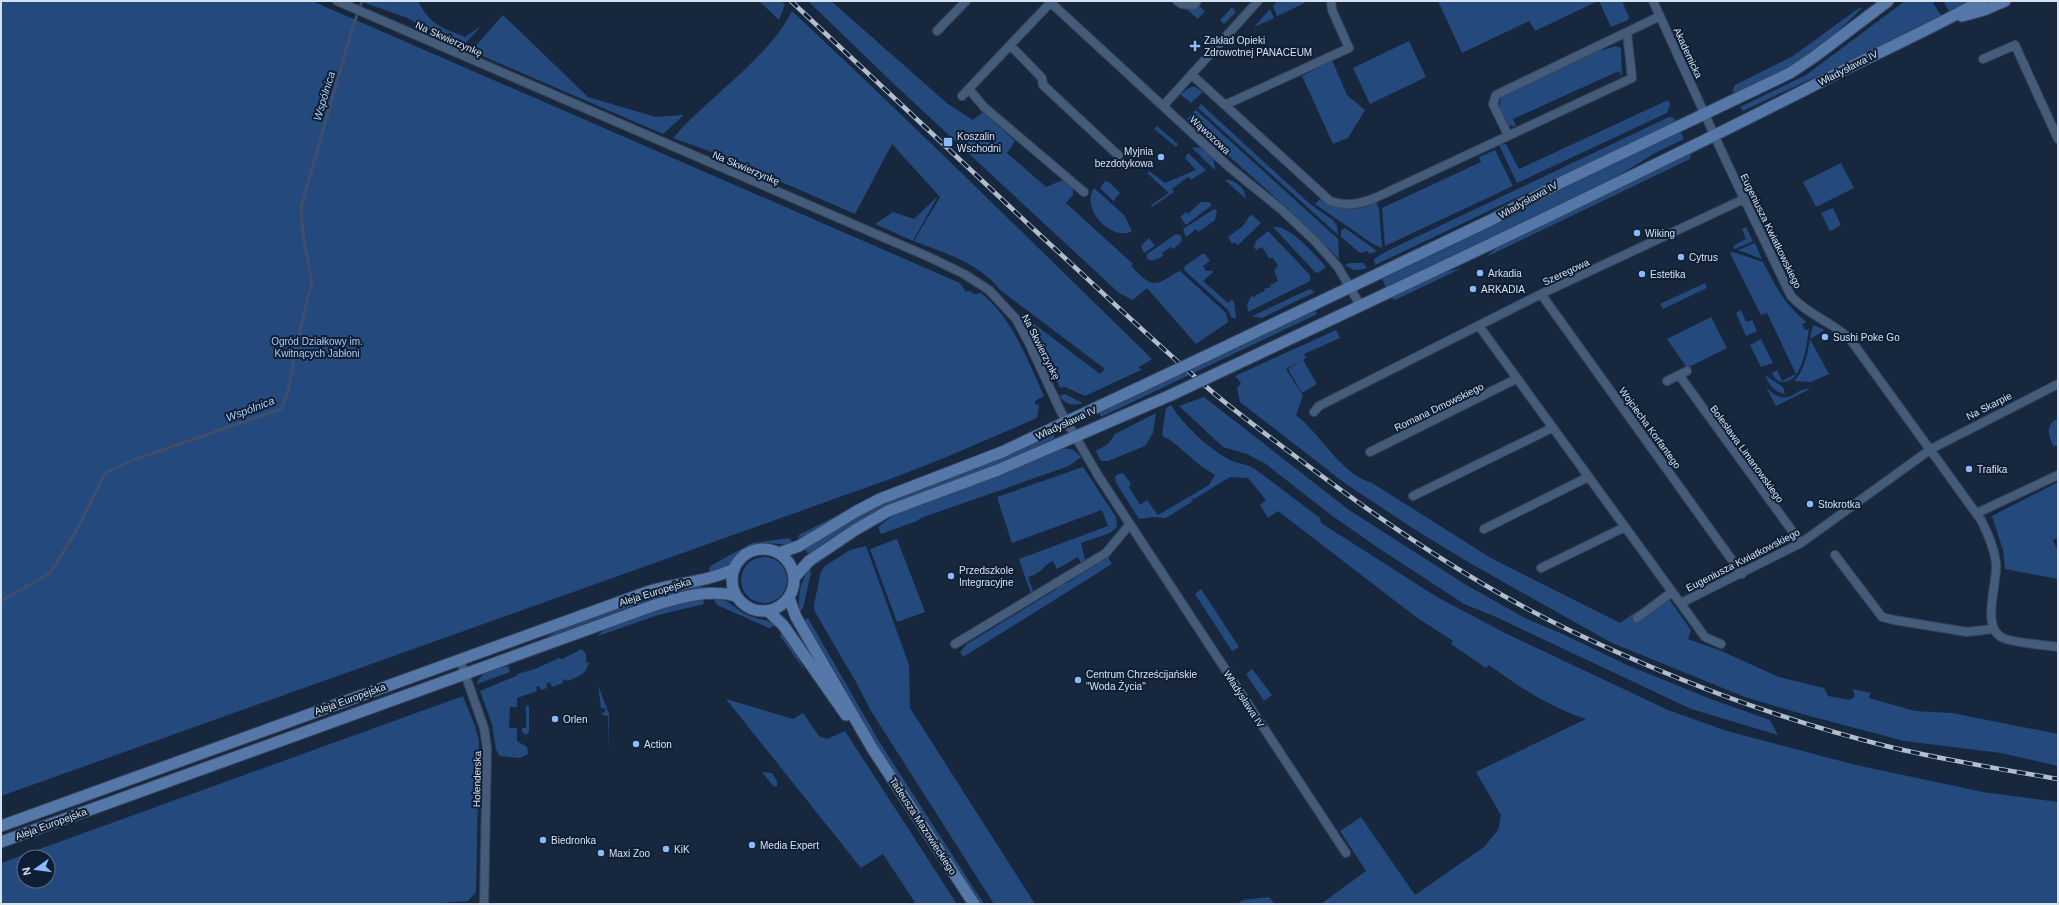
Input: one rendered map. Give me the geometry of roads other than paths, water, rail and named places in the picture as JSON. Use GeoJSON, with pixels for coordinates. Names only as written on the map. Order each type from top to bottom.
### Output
{"type":"FeatureCollection","features":[{"type":"Feature","properties":{"kind":"main road","name":"Władysława IV"},"geometry":{"type":"LineString","coordinates":[[779,553],[799,546],[857,511],[887,496],[996,455],[1208,355],[1493,219],[1562,182],[1796,70],[1888,1]]}},
{"type":"Feature","properties":{"kind":"main road","name":"Władysława IV"},"geometry":{"type":"LineString","coordinates":[[794,578],[809,561],[880,515],[998,470],[1171,395],[1715,136],[1836,74],[1948,20],[1981,1]]}},
{"type":"Feature","properties":{"kind":"main road"},"geometry":{"type":"LineString","coordinates":[[1948,20],[1984,10],[2005,1]]}},
{"type":"Feature","properties":{"kind":"main road"},"geometry":{"type":"LineString","coordinates":[[768,549],[779,553],[790,563],[794,578],[793,588],[789,598],[780,606],[768,611],[759,611],[750,608],[736,596],[732,583],[734,569],[742,557],[752,551],[768,549]]}},
{"type":"Feature","properties":{"kind":"main road","name":"Aleja Europejska"},"geometry":{"type":"LineString","coordinates":[[1,826],[647,592],[719,576],[734,569]]}},
{"type":"Feature","properties":{"kind":"main road","name":"Aleja Europejska"},"geometry":{"type":"LineString","coordinates":[[1,842],[666,602],[708,593],[722,593],[736,596]]}},
{"type":"Feature","properties":{"kind":"main road","name":"Tadeusza Mazowieckiego"},"geometry":{"type":"LineString","coordinates":[[789,598],[796,617],[872,748],[974,904]]}},
{"type":"Feature","properties":{"kind":"main road","name":"Tadeusza Mazowieckiego"},"geometry":{"type":"LineString","coordinates":[[768,611],[783,625],[850,720],[872,748]]}},
{"type":"Feature","properties":{"kind":"street","name":"Na Skwierzynkę"},"geometry":{"type":"LineString","coordinates":[[337,1],[964,274],[989,290],[1016,319],[1074,436]]}},
{"type":"Feature","properties":{"kind":"street"},"geometry":{"type":"LineString","coordinates":[[937,31],[966,1]]}},
{"type":"Feature","properties":{"kind":"street"},"geometry":{"type":"LineString","coordinates":[[1177,1],[1182,4],[1194,5],[1198,1]]}},
{"type":"Feature","properties":{"kind":"street"},"geometry":{"type":"LineString","coordinates":[[1164,105],[1258,1]]}},
{"type":"Feature","properties":{"kind":"street"},"geometry":{"type":"LineString","coordinates":[[1225,105],[1349,48],[1332,10],[1331,1]]}},
{"type":"Feature","properties":{"kind":"street","name":"Akademicka"},"geometry":{"type":"LineString","coordinates":[[1653,1],[1705,113]]}},
{"type":"Feature","properties":{"kind":"street"},"geometry":{"type":"LineString","coordinates":[[962,96],[1050,2]]}},
{"type":"Feature","properties":{"kind":"street","name":"Wąwozowa"},"geometry":{"type":"LineString","coordinates":[[1050,2],[1164,105],[1229,167],[1282,210],[1315,241],[1336,264],[1351,287]]}},
{"type":"Feature","properties":{"kind":"street"},"geometry":{"type":"LineString","coordinates":[[1508,135],[1493,104],[1496,96],[1660,16]]}},
{"type":"Feature","properties":{"kind":"street"},"geometry":{"type":"LineString","coordinates":[[1192,75],[1323,195],[1339,204],[1350,205],[1368,200],[1632,78],[1627,32]]}},
{"type":"Feature","properties":{"kind":"street"},"geometry":{"type":"LineString","coordinates":[[1010,45],[1042,78],[1044,85],[1119,156]]}},
{"type":"Feature","properties":{"kind":"street"},"geometry":{"type":"LineString","coordinates":[[1983,59],[2015,45],[2058,139]]}},
{"type":"Feature","properties":{"kind":"street"},"geometry":{"type":"LineString","coordinates":[[969,89],[984,107],[1084,192]]}},
{"type":"Feature","properties":{"kind":"street"},"geometry":{"type":"LineString","coordinates":[[1705,113],[1715,136]]}},
{"type":"Feature","properties":{"kind":"street","name":"Eugeniusza Kwiatkowskiego"},"geometry":{"type":"LineString","coordinates":[[1715,136],[1791,296],[1807,311],[1842,332],[1850,339],[1977,513],[1991,540],[1996,564],[1991,615],[1993,629]]}},
{"type":"Feature","properties":{"kind":"street","name":"Szeregowa"},"geometry":{"type":"LineString","coordinates":[[1314,412],[1319,406],[1541,294],[1744,199]]}},
{"type":"Feature","properties":{"kind":"street"},"geometry":{"type":"LineString","coordinates":[[1351,287],[1360,305]]}},
{"type":"Feature","properties":{"kind":"street","name":"Wojciecha Korfantego"},"geometry":{"type":"LineString","coordinates":[[1541,294],[1742,574]]}},
{"type":"Feature","properties":{"kind":"street"},"geometry":{"type":"LineString","coordinates":[[1479,326],[1516,379],[1705,637],[1721,644]]}},
{"type":"Feature","properties":{"kind":"street"},"geometry":{"type":"LineString","coordinates":[[1667,381],[1687,371]]}},
{"type":"Feature","properties":{"kind":"street","name":"Bolesława Limanowskiego"},"geometry":{"type":"LineString","coordinates":[[1678,376],[1801,543]]}},
{"type":"Feature","properties":{"kind":"street","name":"Romana Dmowskiego"},"geometry":{"type":"LineString","coordinates":[[1370,452],[1516,379]]}},
{"type":"Feature","properties":{"kind":"street","name":"Na Skarpie"},"geometry":{"type":"LineString","coordinates":[[1930,449],[2058,384]]}},
{"type":"Feature","properties":{"kind":"street"},"geometry":{"type":"LineString","coordinates":[[1413,496],[1552,428]]}},
{"type":"Feature","properties":{"kind":"street","name":"Władysława IV"},"geometry":{"type":"LineString","coordinates":[[1074,436],[1346,853]]}},
{"type":"Feature","properties":{"kind":"street","name":"Eugeniusza Kwiatkowskiego"},"geometry":{"type":"LineString","coordinates":[[1681,603],[1742,574],[1801,543],[1930,449]]}},
{"type":"Feature","properties":{"kind":"street"},"geometry":{"type":"LineString","coordinates":[[1977,513],[2058,475]]}},
{"type":"Feature","properties":{"kind":"street"},"geometry":{"type":"LineString","coordinates":[[1484,530],[1588,477]]}},
{"type":"Feature","properties":{"kind":"street"},"geometry":{"type":"LineString","coordinates":[[955,644],[1106,553],[1130,524]]}},
{"type":"Feature","properties":{"kind":"street"},"geometry":{"type":"LineString","coordinates":[[1541,568],[1625,527]]}},
{"type":"Feature","properties":{"kind":"street"},"geometry":{"type":"LineString","coordinates":[[1835,555],[1882,617],[1967,632],[1993,629],[2004,639],[2058,646]]}},
{"type":"Feature","properties":{"kind":"street"},"geometry":{"type":"LineString","coordinates":[[1637,618],[1672,592]]}},
{"type":"Feature","properties":{"kind":"street","name":"Holenderska"},"geometry":{"type":"LineString","coordinates":[[460,660],[484,728],[488,748],[484,904]]}},
{"type":"Feature","properties":{"kind":"waterway","name":"Wspólnica"},"geometry":{"type":"LineString","coordinates":[[1,601],[50,573],[75,533],[105,473],[133,460],[281,409],[288,393],[295,352],[312,281],[304,241],[301,207],[352,29],[362,1]]}},
{"type":"Feature","properties":{"kind":"railway"},"geometry":{"type":"LineString","coordinates":[[791,1],[1041,236],[1216,395],[1272,439],[1370,511],[1468,575],[1536,613],[1609,649],[1686,681],[1765,710],[1845,735],[1907,751],[2058,779]]}},
{"type":"Feature","properties":{"kind":"place","name":"Zakład Opieki Zdrowotnej PANACEUM"},"geometry":{"type":"Point","coordinates":[1195,46]}},
{"type":"Feature","properties":{"kind":"place","name":"Koszalin Wschodni"},"geometry":{"type":"Point","coordinates":[948,142]}},
{"type":"Feature","properties":{"kind":"place","name":"Myjnia bezdotykowa"},"geometry":{"type":"Point","coordinates":[1161,157]}},
{"type":"Feature","properties":{"kind":"place","name":"Wiking"},"geometry":{"type":"Point","coordinates":[1637,233]}},
{"type":"Feature","properties":{"kind":"place","name":"Cytrus"},"geometry":{"type":"Point","coordinates":[1681,257]}},
{"type":"Feature","properties":{"kind":"place","name":"Arkadia"},"geometry":{"type":"Point","coordinates":[1480,273]}},
{"type":"Feature","properties":{"kind":"place","name":"Estetika"},"geometry":{"type":"Point","coordinates":[1642,274]}},
{"type":"Feature","properties":{"kind":"place","name":"ARKADIA"},"geometry":{"type":"Point","coordinates":[1473,289]}},
{"type":"Feature","properties":{"kind":"place","name":"Sushi Poke Go"},"geometry":{"type":"Point","coordinates":[1825,337]}},
{"type":"Feature","properties":{"kind":"place","name":"Trafika"},"geometry":{"type":"Point","coordinates":[1969,469]}},
{"type":"Feature","properties":{"kind":"place","name":"Stokrotka"},"geometry":{"type":"Point","coordinates":[1810,504]}},
{"type":"Feature","properties":{"kind":"place","name":"Przedszkole Integracyjne"},"geometry":{"type":"Point","coordinates":[951,576]}},
{"type":"Feature","properties":{"kind":"place","name":"Centrum Chrześcijańskie \"Woda Życia\""},"geometry":{"type":"Point","coordinates":[1078,680]}},
{"type":"Feature","properties":{"kind":"place","name":"Orlen"},"geometry":{"type":"Point","coordinates":[555,719]}},
{"type":"Feature","properties":{"kind":"place","name":"Action"},"geometry":{"type":"Point","coordinates":[636,744]}},
{"type":"Feature","properties":{"kind":"place","name":"Biedronka"},"geometry":{"type":"Point","coordinates":[543,840]}},
{"type":"Feature","properties":{"kind":"place","name":"Media Expert"},"geometry":{"type":"Point","coordinates":[752,845]}},
{"type":"Feature","properties":{"kind":"place","name":"KiK"},"geometry":{"type":"Point","coordinates":[666,849]}},
{"type":"Feature","properties":{"kind":"place","name":"Maxi Zoo"},"geometry":{"type":"Point","coordinates":[601,853]}},
{"type":"Feature","properties":{"kind":"park label","name":"Ogród Działkowy im. Kwitnących Jabłoni"},"geometry":{"type":"Point","coordinates":[317,346]}}]}
